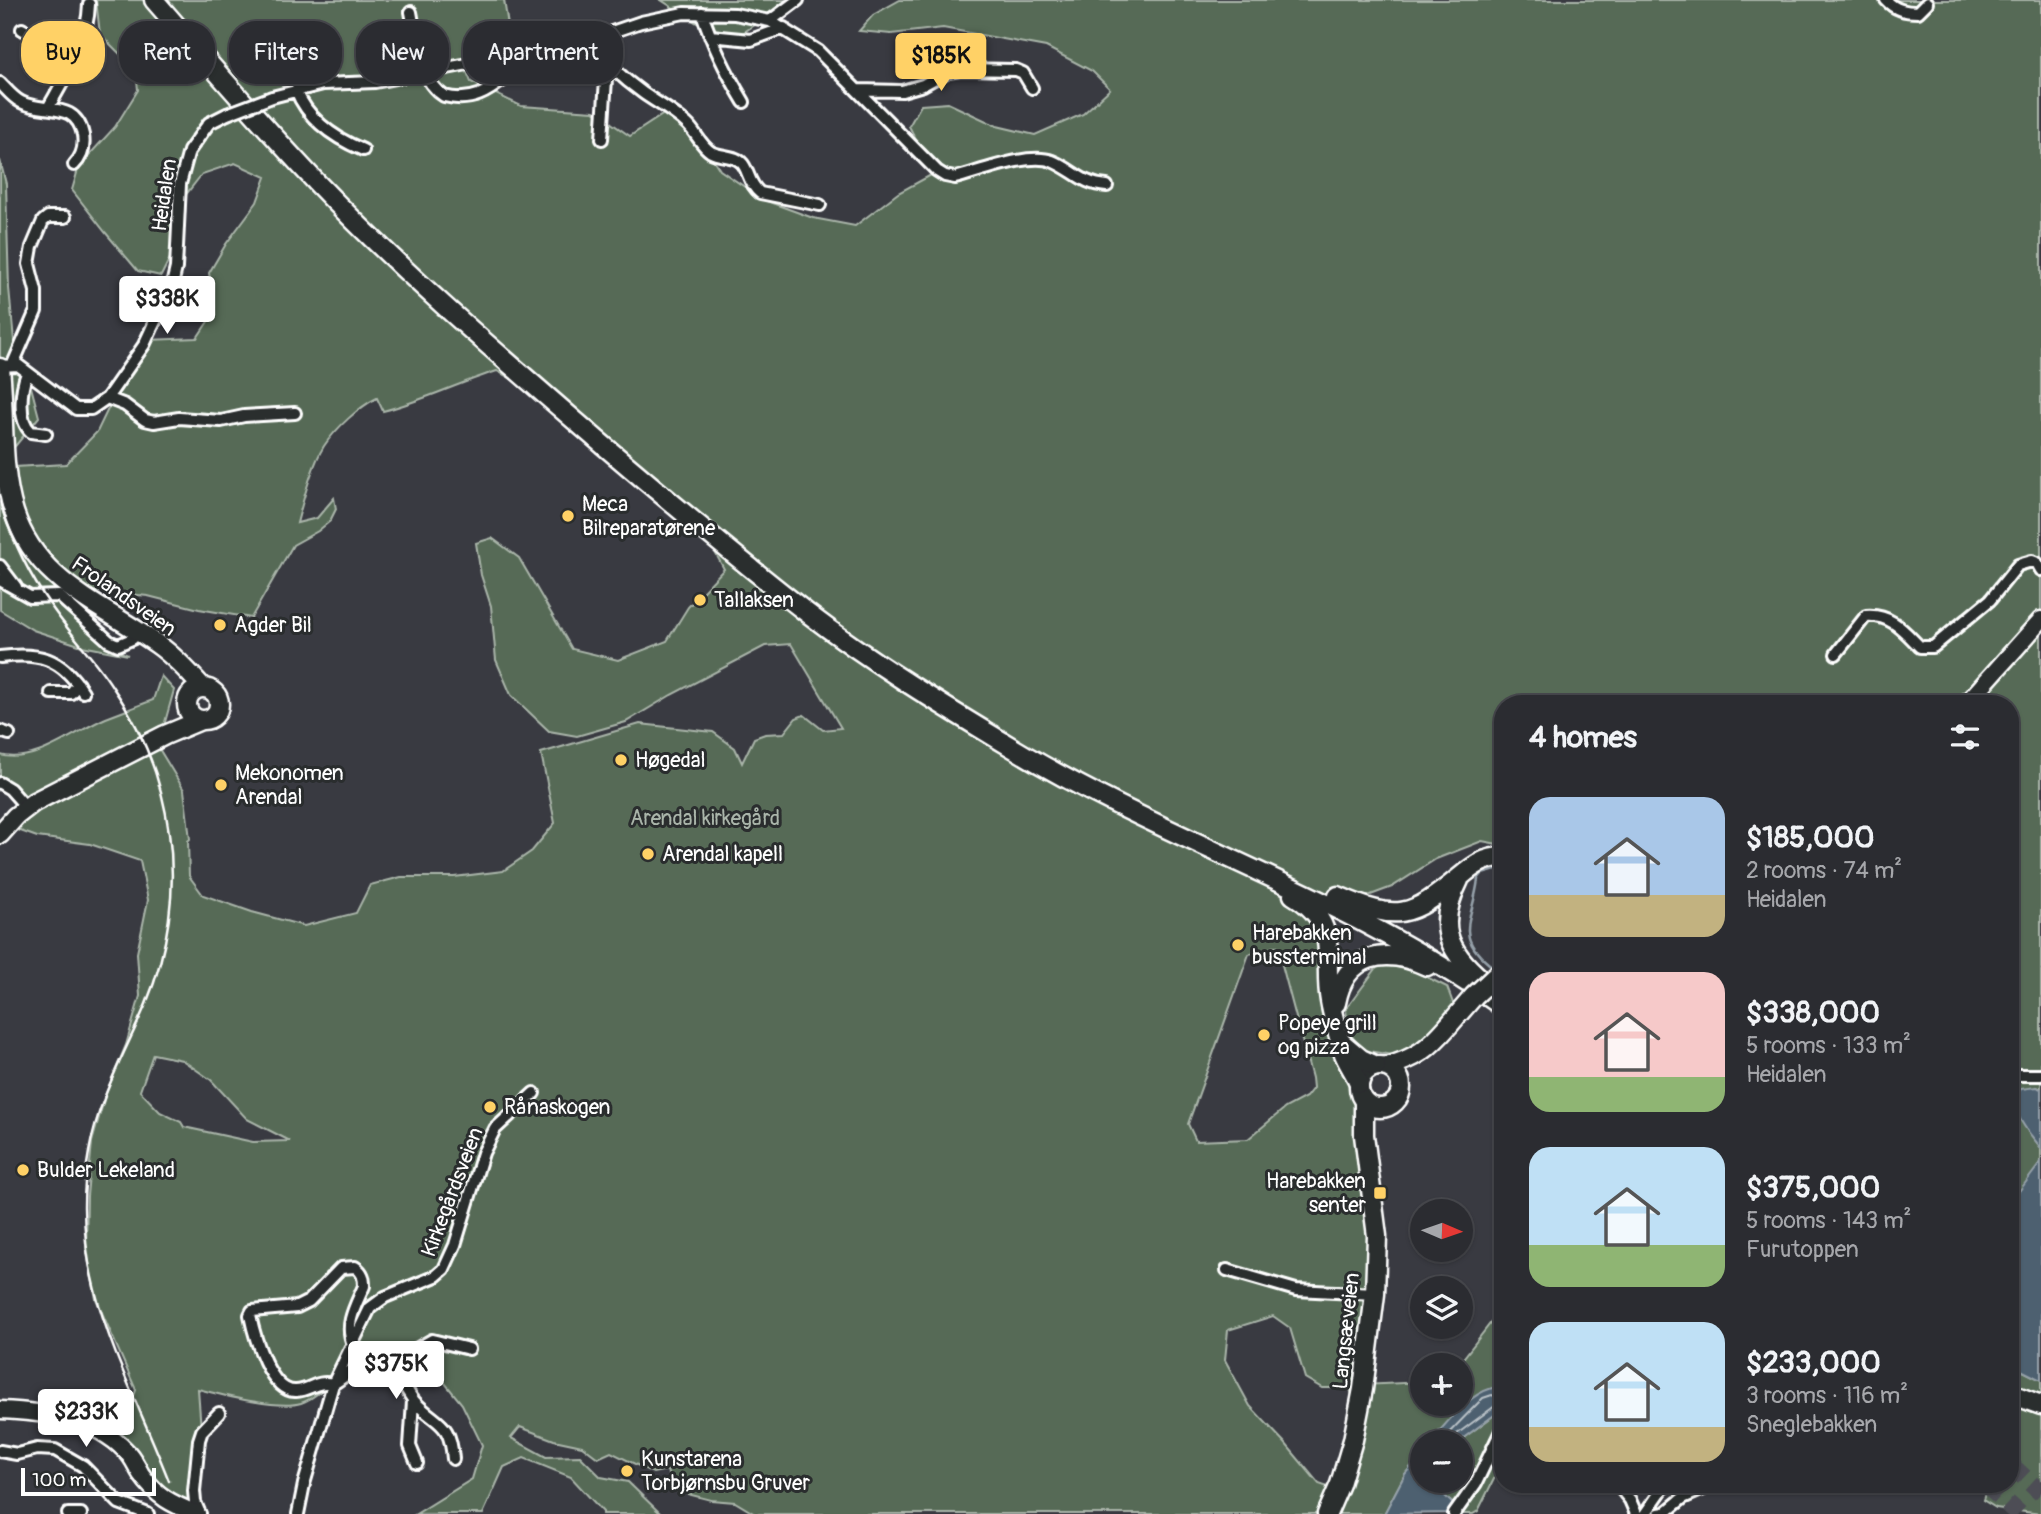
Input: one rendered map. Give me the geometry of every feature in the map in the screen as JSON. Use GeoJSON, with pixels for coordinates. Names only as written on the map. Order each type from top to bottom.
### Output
{"type":"FeatureCollection","features":[{"type":"Feature","properties":{"kind":"main road"},"geometry":{"type":"LineString","coordinates":[[154,0],[321,187],[464,324],[654,488],[809,614],[891,671],[1017,751],[1126,809],[1390,935],[1494,996]]}},
{"type":"Feature","properties":{"kind":"main road"},"geometry":{"type":"LineString","coordinates":[[163,0],[242,89],[432,283],[817,607],[896,664],[1031,748],[1129,801],[1371,910],[1398,913],[1421,907],[1481,862],[1494,859]]}},
{"type":"Feature","properties":{"kind":"main road","name":"Frolandsveien"},"geometry":{"type":"LineString","coordinates":[[4,366],[8,481],[13,511],[30,546],[54,576],[159,645],[204,688]]}},
{"type":"Feature","properties":{"kind":"main road"},"geometry":{"type":"LineString","coordinates":[[1973,695],[2041,620]]}},
{"type":"Feature","properties":{"kind":"main road","name":"Frolandsveien"},"geometry":{"type":"LineString","coordinates":[[176,662],[187,703]]}},
{"type":"Feature","properties":{"kind":"main road"},"geometry":{"type":"LineString","coordinates":[[0,834],[26,807],[51,792],[165,735],[213,717],[219,704],[215,693],[204,688],[194,691],[165,735]]}},
{"type":"Feature","properties":{"kind":"main road"},"geometry":{"type":"LineString","coordinates":[[187,703],[191,715],[201,720]]}},
{"type":"Feature","properties":{"kind":"main road"},"geometry":{"type":"LineString","coordinates":[[1232,860],[1301,900],[1319,918],[1329,948],[1330,1001],[1345,1055],[1359,1083],[1359,1092],[1364,1101],[1373,1108],[1385,1108],[1398,1100],[1402,1089],[1396,1073],[1361,1059],[1342,1042]]}},
{"type":"Feature","properties":{"kind":"main road"},"geometry":{"type":"LineString","coordinates":[[1460,877],[1447,908],[1450,943],[1461,961],[1494,993]]}},
{"type":"Feature","properties":{"kind":"main road"},"geometry":{"type":"LineString","coordinates":[[1302,881],[1417,943],[1494,996]]}},
{"type":"Feature","properties":{"kind":"main road"},"geometry":{"type":"LineString","coordinates":[[1334,1013],[1338,991],[1350,971],[1367,959],[1387,955],[1415,960],[1494,998]]}},
{"type":"Feature","properties":{"kind":"main road"},"geometry":{"type":"LineString","coordinates":[[1401,1083],[1494,977]]}},
{"type":"Feature","properties":{"kind":"main road"},"geometry":{"type":"LineString","coordinates":[[1359,1083],[1365,1072],[1407,1061],[1421,1054],[1494,985]]}},
{"type":"Feature","properties":{"kind":"main road","name":"Langsæveien"},"geometry":{"type":"LineString","coordinates":[[1327,1514],[1346,1465],[1362,1396],[1375,1294],[1377,1236],[1364,1135],[1364,1101]]}},
{"type":"Feature","properties":{"kind":"main road","name":"Langsæveien"},"geometry":{"type":"LineString","coordinates":[[1367,1148],[1385,1108]]}},
{"type":"Feature","properties":{"kind":"main road"},"geometry":{"type":"LineString","coordinates":[[2019,1391],[2041,1399]]}},
{"type":"Feature","properties":{"kind":"main road"},"geometry":{"type":"LineString","coordinates":[[2019,1397],[2041,1405]]}},
{"type":"Feature","properties":{"kind":"main road"},"geometry":{"type":"LineString","coordinates":[[0,1410],[54,1415],[101,1432],[128,1452],[153,1489],[168,1502],[199,1514]]}},
{"type":"Feature","properties":{"kind":"street"},"geometry":{"type":"LineString","coordinates":[[770,21],[798,0]]}},
{"type":"Feature","properties":{"kind":"street"},"geometry":{"type":"LineString","coordinates":[[1886,0],[1893,7],[1909,12],[1919,12],[1927,3]]}},
{"type":"Feature","properties":{"kind":"street"},"geometry":{"type":"LineString","coordinates":[[88,21],[89,4]]}},
{"type":"Feature","properties":{"kind":"street"},"geometry":{"type":"LineString","coordinates":[[411,12],[413,21]]}},
{"type":"Feature","properties":{"kind":"street"},"geometry":{"type":"LineString","coordinates":[[702,13],[732,83],[744,102]]}},
{"type":"Feature","properties":{"kind":"street","name":"Heidalen"},"geometry":{"type":"LineString","coordinates":[[623,30],[662,17],[702,13],[735,14],[770,21],[818,51],[945,177],[955,178],[1021,161],[1047,160],[1092,185],[1107,186]]}},
{"type":"Feature","properties":{"kind":"street"},"geometry":{"type":"LineString","coordinates":[[710,36],[751,40],[784,28]]}},
{"type":"Feature","properties":{"kind":"street"},"geometry":{"type":"LineString","coordinates":[[858,90],[902,90],[923,85],[948,71],[961,69],[1016,70],[1023,73],[1032,88]]}},
{"type":"Feature","properties":{"kind":"street"},"geometry":{"type":"LineString","coordinates":[[623,77],[690,126],[709,151],[743,163],[752,187],[760,193],[820,205]]}},
{"type":"Feature","properties":{"kind":"street"},"geometry":{"type":"LineString","coordinates":[[0,83],[23,103],[71,114],[80,126],[83,139],[83,150],[74,165]]}},
{"type":"Feature","properties":{"kind":"street","name":"Heidalen"},"geometry":{"type":"LineString","coordinates":[[107,398],[144,345],[172,285],[176,268],[180,184],[189,151],[209,123],[220,116],[296,90],[324,84],[356,83]]}},
{"type":"Feature","properties":{"kind":"street"},"geometry":{"type":"LineString","coordinates":[[48,108],[61,84]]}},
{"type":"Feature","properties":{"kind":"street"},"geometry":{"type":"LineString","coordinates":[[432,84],[440,94],[456,98],[477,97],[497,84]]}},
{"type":"Feature","properties":{"kind":"street"},"geometry":{"type":"LineString","coordinates":[[602,139],[606,84]]}},
{"type":"Feature","properties":{"kind":"street"},"geometry":{"type":"LineString","coordinates":[[296,90],[311,117],[332,133],[363,150]]}},
{"type":"Feature","properties":{"kind":"street","name":"Frolandsveien"},"geometry":{"type":"LineString","coordinates":[[4,366],[36,311],[36,290],[29,264],[32,247],[43,221],[48,217],[65,217]]}},
{"type":"Feature","properties":{"kind":"street"},"geometry":{"type":"LineString","coordinates":[[4,366],[27,373],[49,386],[76,409],[99,407],[107,398],[125,405],[145,420],[154,422],[179,418],[221,421],[244,415],[295,413]]}},
{"type":"Feature","properties":{"kind":"street"},"geometry":{"type":"LineString","coordinates":[[27,373],[23,420],[31,432],[46,434]]}},
{"type":"Feature","properties":{"kind":"street"},"geometry":{"type":"LineString","coordinates":[[1836,654],[1866,616],[1892,620],[1920,647],[1933,647],[1990,600],[2018,565],[2032,561],[2037,563],[2041,570]]}},
{"type":"Feature","properties":{"kind":"street"},"geometry":{"type":"LineString","coordinates":[[0,566],[18,590]]}},
{"type":"Feature","properties":{"kind":"street"},"geometry":{"type":"LineString","coordinates":[[0,580],[30,597],[59,596],[109,641],[118,645],[132,639],[139,632]]}},
{"type":"Feature","properties":{"kind":"street"},"geometry":{"type":"LineString","coordinates":[[0,657],[44,657],[70,675],[80,688],[71,693],[51,693]]}},
{"type":"Feature","properties":{"kind":"street"},"geometry":{"type":"LineString","coordinates":[[0,783],[10,789],[26,807]]}},
{"type":"Feature","properties":{"kind":"street"},"geometry":{"type":"LineString","coordinates":[[2019,1074],[2041,1075]]}},
{"type":"Feature","properties":{"kind":"street","name":"Kirkegårdsveien"},"geometry":{"type":"LineString","coordinates":[[298,1514],[333,1384],[370,1308],[385,1297],[424,1283],[444,1269],[455,1245],[483,1153],[495,1129],[534,1093]]}},
{"type":"Feature","properties":{"kind":"street"},"geometry":{"type":"LineString","coordinates":[[353,1344],[348,1333],[350,1319],[364,1280],[355,1267],[341,1268],[309,1301],[297,1307],[251,1311],[258,1345],[279,1385],[294,1391],[323,1382],[333,1384],[361,1363],[376,1361],[390,1364],[402,1378],[413,1401],[444,1424],[453,1460]]}},
{"type":"Feature","properties":{"kind":"street"},"geometry":{"type":"LineString","coordinates":[[1227,1270],[1296,1290],[1375,1294]]}},
{"type":"Feature","properties":{"kind":"street"},"geometry":{"type":"LineString","coordinates":[[390,1364],[432,1340],[470,1349]]}},
{"type":"Feature","properties":{"kind":"street"},"geometry":{"type":"LineString","coordinates":[[413,1401],[410,1446],[417,1463]]}},
{"type":"Feature","properties":{"kind":"street"},"geometry":{"type":"LineString","coordinates":[[199,1514],[194,1491],[199,1440],[202,1430],[219,1413]]}},
{"type":"Feature","properties":{"kind":"street"},"geometry":{"type":"LineString","coordinates":[[1454,1514],[1469,1495],[1494,1445]]}},
{"type":"Feature","properties":{"kind":"street"},"geometry":{"type":"LineString","coordinates":[[0,1451],[17,1454],[37,1449],[55,1450],[83,1466],[119,1503],[148,1514]]}},
{"type":"Feature","properties":{"kind":"street"},"geometry":{"type":"LineString","coordinates":[[1624,1493],[1636,1514]]}},
{"type":"Feature","properties":{"kind":"street"},"geometry":{"type":"LineString","coordinates":[[1645,1514],[1660,1493]]}},
{"type":"Feature","properties":{"kind":"street"},"geometry":{"type":"LineString","coordinates":[[1659,1514],[1665,1513],[1683,1498],[1694,1493]]}},
{"type":"Feature","properties":{"kind":"street"},"geometry":{"type":"LineString","coordinates":[[68,1514],[80,1514]]}},
{"type":"Feature","properties":{"kind":"green space","name":"Arendal kirkegård"},"geometry":{"type":"Polygon","coordinates":[[[96,0],[504,0],[507,21],[463,21],[463,84],[475,84],[521,106],[594,111],[630,136],[667,112],[692,126],[720,170],[764,200],[813,218],[855,226],[898,193],[933,174],[909,126],[921,105],[948,103],[997,126],[1035,135],[1083,114],[1110,89],[1092,71],[1046,47],[943,28],[891,34],[859,31],[873,15],[900,0],[2041,0],[2041,1089],[2036,1087],[2026,1128],[2041,1148],[2041,1164],[2019,1192],[2019,695],[1494,695],[1494,843],[1482,841],[1436,859],[1392,887],[1368,896],[1316,896],[1324,944],[1327,1030],[1348,1069],[1362,1111],[1369,1252],[1363,1385],[1410,1383],[1410,1416],[1455,1416],[1441,1430],[1410,1430],[1410,1468],[1384,1514],[755,1514],[735,1502],[711,1500],[672,1490],[667,1470],[653,1473],[611,1452],[598,1458],[582,1446],[554,1440],[520,1427],[511,1438],[546,1457],[580,1456],[601,1477],[628,1482],[661,1514],[603,1514],[571,1477],[524,1458],[504,1467],[483,1514],[416,1514],[472,1479],[482,1445],[462,1404],[428,1362],[401,1359],[347,1364],[314,1396],[291,1405],[250,1401],[198,1389],[201,1430],[194,1507],[171,1498],[133,1462],[100,1421],[87,1392],[106,1410],[130,1408],[136,1390],[96,1299],[86,1248],[92,1142],[140,996],[137,953],[148,900],[140,861],[90,844],[37,837],[15,829],[19,793],[0,787],[0,755],[13,757],[41,751],[106,718],[153,700],[161,676],[174,690],[158,747],[184,790],[190,839],[189,876],[203,895],[304,926],[356,913],[370,885],[401,877],[454,877],[503,871],[532,851],[555,823],[541,753],[640,724],[713,732],[735,748],[742,763],[754,738],[765,734],[784,733],[796,718],[804,715],[823,730],[841,728],[791,644],[765,646],[671,695],[626,722],[577,736],[549,731],[511,695],[496,660],[491,606],[481,575],[476,543],[492,538],[519,558],[572,649],[618,660],[667,641],[688,607],[724,569],[703,530],[542,396],[497,371],[383,411],[377,398],[341,425],[320,454],[308,483],[297,523],[317,518],[334,498],[336,509],[330,521],[293,545],[251,618],[148,596],[96,591],[77,599],[79,620],[118,651],[128,655],[82,646],[33,630],[0,610],[0,160],[6,184],[9,288],[15,351],[29,379],[39,417],[7,456],[14,467],[66,464],[97,432],[120,384],[148,340],[197,338],[215,311],[209,273],[226,244],[257,202],[266,177],[235,163],[202,174],[185,196],[175,248],[161,276],[138,271],[72,190],[79,166],[115,127],[138,90],[137,84],[215,84],[215,21],[119,21],[119,53],[105,39],[105,21],[98,21],[96,0]],[[1277,946],[1249,954],[1188,1124],[1196,1141],[1248,1139],[1285,1108],[1306,1097],[1313,1088],[1277,946]],[[153,1054],[140,1091],[160,1112],[181,1122],[184,1127],[253,1142],[290,1141],[247,1119],[211,1080],[182,1060],[153,1054]],[[1273,1316],[1228,1330],[1225,1360],[1250,1406],[1319,1484],[1339,1491],[1356,1411],[1350,1388],[1322,1388],[1305,1378],[1290,1328],[1273,1316]]]}},
{"type":"Feature","properties":{"kind":"green space"},"geometry":{"type":"Polygon","coordinates":[[[661,0],[793,0],[738,36],[697,23],[661,0]]]}},
{"type":"Feature","properties":{"kind":"green space"},"geometry":{"type":"Polygon","coordinates":[[[1400,964],[1447,987],[1454,1006],[1439,1029],[1404,1057],[1362,1050],[1348,1031],[1346,1009],[1378,966],[1400,964]]]}},
{"type":"Feature","properties":{"kind":"green space"},"geometry":{"type":"Polygon","coordinates":[[[1494,1319],[1494,1394],[1473,1402],[1473,1353],[1467,1353],[1494,1319]]]}},
{"type":"Feature","properties":{"kind":"green space"},"geometry":{"type":"Polygon","coordinates":[[[2019,1369],[2041,1380],[2041,1514],[1996,1508],[1983,1500],[1985,1493],[2019,1493],[2019,1369]]]}},
{"type":"Feature","properties":{"kind":"green space"},"geometry":{"type":"Polygon","coordinates":[[[1494,1415],[1494,1479],[1478,1511],[1473,1514],[1451,1514],[1452,1503],[1442,1493],[1473,1493],[1473,1431],[1494,1415]]]}},
{"type":"Feature","properties":{"kind":"water"},"geometry":{"type":"Polygon","coordinates":[[[2021,1089],[2041,1089],[2041,1148],[2019,1117],[2021,1089]]]}},
{"type":"Feature","properties":{"kind":"water"},"geometry":{"type":"Polygon","coordinates":[[[2041,1162],[2041,1380],[2019,1369],[2019,1191],[2041,1162]]]}},
{"type":"Feature","properties":{"kind":"water"},"geometry":{"type":"Polygon","coordinates":[[[1494,1389],[1494,1415],[1473,1431],[1440,1430],[1453,1416],[1473,1416],[1474,1397],[1494,1389]]]}},
{"type":"Feature","properties":{"kind":"water"},"geometry":{"type":"Polygon","coordinates":[[[1410,1468],[1410,1493],[1442,1493],[1452,1503],[1452,1513],[1384,1514],[1410,1468]]]}},
{"type":"Feature","properties":{"kind":"waterway"},"geometry":{"type":"LineString","coordinates":[[1494,871],[1482,874],[1478,879],[1468,927],[1473,946],[1494,968]]}},
{"type":"Feature","properties":{"kind":"tunnel"},"geometry":{"type":"LineString","coordinates":[[2019,1472],[2041,1493]]}},
{"type":"Feature","properties":{"kind":"tunnel"},"geometry":{"type":"LineString","coordinates":[[1996,1493],[2019,1514]]}},
{"type":"Feature","properties":{"kind":"railway"},"geometry":{"type":"LineString","coordinates":[[0,502],[15,543],[35,581],[58,616],[105,676],[133,720],[156,775],[166,813],[172,876],[165,942],[154,984],[99,1113],[89,1152],[84,1197],[86,1241],[104,1322],[169,1481]]}},
{"type":"Feature","properties":{"kind":"place","name":"Meca Bilreparatørene"},"geometry":{"type":"Point","coordinates":[568,516]}},
{"type":"Feature","properties":{"kind":"place","name":"Tallaksen"},"geometry":{"type":"Point","coordinates":[700,600]}},
{"type":"Feature","properties":{"kind":"place","name":"Agder Bil"},"geometry":{"type":"Point","coordinates":[220,625]}},
{"type":"Feature","properties":{"kind":"place","name":"Høgedal"},"geometry":{"type":"Point","coordinates":[621,760]}},
{"type":"Feature","properties":{"kind":"place","name":"Mekonomen Arendal"},"geometry":{"type":"Point","coordinates":[221,785]}},
{"type":"Feature","properties":{"kind":"place","name":"Arendal kapell"},"geometry":{"type":"Point","coordinates":[648,854]}},
{"type":"Feature","properties":{"kind":"place","name":"Harebakken bussterminal"},"geometry":{"type":"Point","coordinates":[1238,945]}},
{"type":"Feature","properties":{"kind":"place","name":"Popeye grill og pizza"},"geometry":{"type":"Point","coordinates":[1264,1035]}},
{"type":"Feature","properties":{"kind":"place","name":"Rånaskogen"},"geometry":{"type":"Point","coordinates":[490,1107]}},
{"type":"Feature","properties":{"kind":"place","name":"Bulder Lekeland"},"geometry":{"type":"Point","coordinates":[23,1170]}},
{"type":"Feature","properties":{"kind":"place","name":"Harebakken senter"},"geometry":{"type":"Point","coordinates":[1380,1193]}},
{"type":"Feature","properties":{"kind":"place","name":"Kunstarena Torbjørnsbu Gruver"},"geometry":{"type":"Point","coordinates":[627,1471]}}]}
